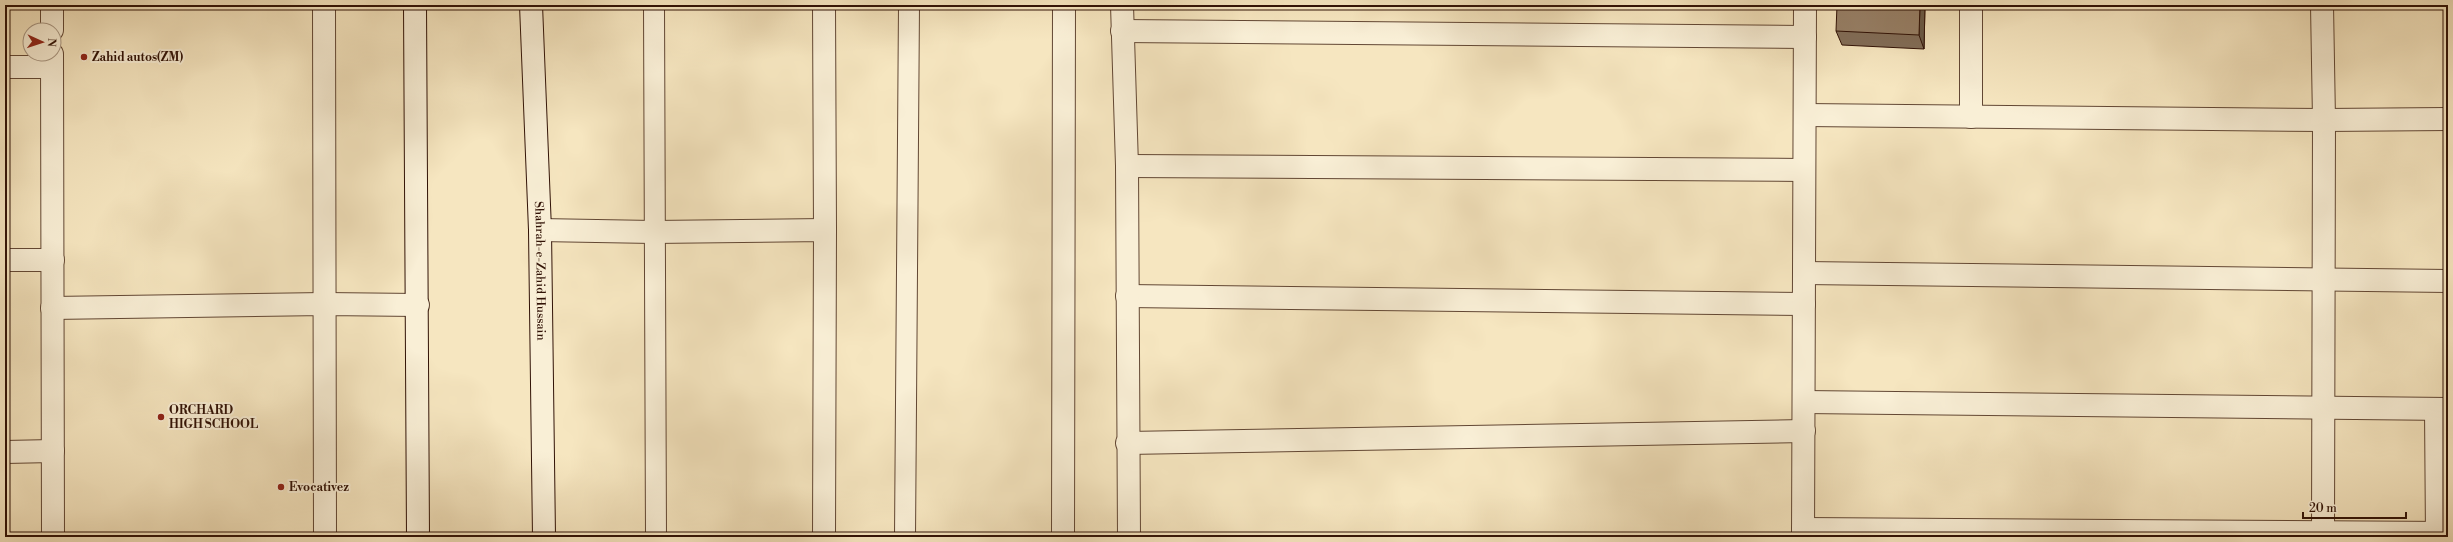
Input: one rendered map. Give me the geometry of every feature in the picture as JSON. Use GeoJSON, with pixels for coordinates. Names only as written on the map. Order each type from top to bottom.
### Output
{"type":"FeatureCollection","features":[{"type":"Feature","properties":{"kind":"street"},"geometry":{"type":"LineString","coordinates":[[52,5],[52,22]]}},
{"type":"Feature","properties":{"kind":"street"},"geometry":{"type":"LineString","coordinates":[[324,5],[325,537]]}},
{"type":"Feature","properties":{"kind":"street"},"geometry":{"type":"LineString","coordinates":[[415,5],[418,305],[418,537]]}},
{"type":"Feature","properties":{"kind":"street","name":"Shahrah-e-Zahid Hussain"},"geometry":{"type":"LineString","coordinates":[[531,5],[540,230],[544,537]]}},
{"type":"Feature","properties":{"kind":"street"},"geometry":{"type":"LineString","coordinates":[[824,5],[824,537]]}},
{"type":"Feature","properties":{"kind":"street"},"geometry":{"type":"LineString","coordinates":[[1063,537],[1064,5]]}},
{"type":"Feature","properties":{"kind":"street"},"geometry":{"type":"LineString","coordinates":[[1122,5],[1127,166],[1127,443],[1129,537]]}},
{"type":"Feature","properties":{"kind":"street"},"geometry":{"type":"LineString","coordinates":[[1804,402],[2442,409],[2441,534],[1803,533],[1805,5]]}},
{"type":"Feature","properties":{"kind":"street"},"geometry":{"type":"LineString","coordinates":[[1971,5],[1971,117]]}},
{"type":"Feature","properties":{"kind":"street"},"geometry":{"type":"LineString","coordinates":[[2322,5],[2324,120],[2323,535]]}},
{"type":"Feature","properties":{"kind":"street"},"geometry":{"type":"LineString","coordinates":[[1122,31],[1805,36]]}},
{"type":"Feature","properties":{"kind":"street"},"geometry":{"type":"LineString","coordinates":[[5,67],[39,62]]}},
{"type":"Feature","properties":{"kind":"street"},"geometry":{"type":"LineString","coordinates":[[52,62],[53,537]]}},
{"type":"Feature","properties":{"kind":"street"},"geometry":{"type":"LineString","coordinates":[[1805,115],[2324,120],[2448,119]]}},
{"type":"Feature","properties":{"kind":"street"},"geometry":{"type":"LineString","coordinates":[[1127,166],[1804,170]]}},
{"type":"Feature","properties":{"kind":"street"},"geometry":{"type":"LineString","coordinates":[[540,230],[653,232],[825,230]]}},
{"type":"Feature","properties":{"kind":"street"},"geometry":{"type":"LineString","coordinates":[[5,260],[52,260]]}},
{"type":"Feature","properties":{"kind":"street"},"geometry":{"type":"LineString","coordinates":[[1804,273],[2448,281]]}},
{"type":"Feature","properties":{"kind":"street"},"geometry":{"type":"LineString","coordinates":[[1127,296],[1804,304]]}},
{"type":"Feature","properties":{"kind":"street"},"geometry":{"type":"LineString","coordinates":[[52,308],[324,304],[418,305]]}},
{"type":"Feature","properties":{"kind":"street"},"geometry":{"type":"LineString","coordinates":[[1127,443],[1804,432]]}},
{"type":"Feature","properties":{"kind":"street"},"geometry":{"type":"LineString","coordinates":[[5,452],[53,451]]}},
{"type":"Feature","properties":{"kind":"lane"},"geometry":{"type":"LineString","coordinates":[[654,5],[653,232],[656,537]]}},
{"type":"Feature","properties":{"kind":"lane"},"geometry":{"type":"LineString","coordinates":[[905,537],[908,5]]}},
{"type":"Feature","properties":{"kind":"building"},"geometry":{"type":"Polygon","coordinates":[[[1837,5],[1920,5],[1919,35],[1836,31],[1837,5]]]}},
{"type":"Feature","properties":{"kind":"place","name":"Zahid autos(ZM)"},"geometry":{"type":"Point","coordinates":[84,57]}},
{"type":"Feature","properties":{"kind":"place","name":"ORCHARD HIGH SCHOOL"},"geometry":{"type":"Point","coordinates":[161,417]}},
{"type":"Feature","properties":{"kind":"place","name":"Evocativez"},"geometry":{"type":"Point","coordinates":[281,487]}}]}
